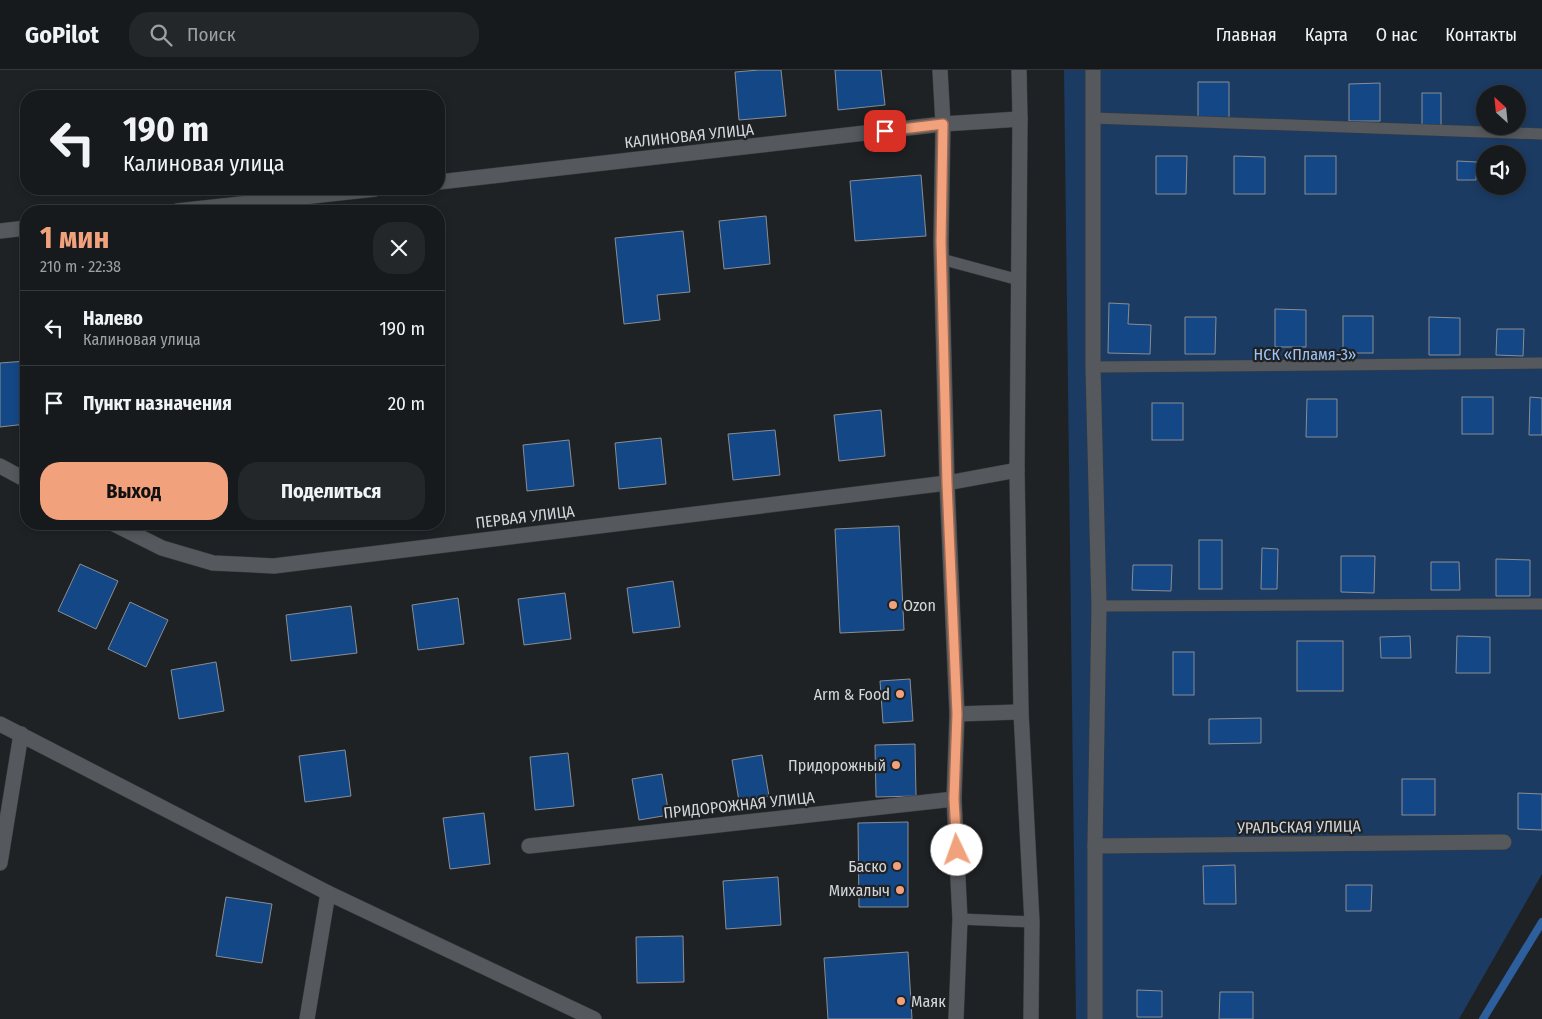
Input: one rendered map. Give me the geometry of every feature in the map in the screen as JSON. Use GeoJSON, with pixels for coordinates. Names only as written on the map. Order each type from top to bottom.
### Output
{"type":"FeatureCollection","features":[{"type":"Feature","properties":{"kind":"street"},"geometry":{"type":"LineString","coordinates":[[940,70],[943,124],[941,259],[947,483],[957,714],[954,799],[960,919],[956,1019]]}},
{"type":"Feature","properties":{"kind":"street"},"geometry":{"type":"LineString","coordinates":[[1019,70],[1019,280],[1016,470],[1021,712],[1032,922],[1031,1019]]}},
{"type":"Feature","properties":{"kind":"street"},"geometry":{"type":"LineString","coordinates":[[1094,70],[1093,367],[1099,606],[1095,846],[1095,1019]]}},
{"type":"Feature","properties":{"kind":"street","name":"КАЛИНОВАЯ УЛИЦА"},"geometry":{"type":"LineString","coordinates":[[445,181],[943,124],[1020,119]]}},
{"type":"Feature","properties":{"kind":"street"},"geometry":{"type":"LineString","coordinates":[[230,205],[321,195]]}},
{"type":"Feature","properties":{"kind":"street"},"geometry":{"type":"LineString","coordinates":[[0,231],[20,229]]}},
{"type":"Feature","properties":{"kind":"street"},"geometry":{"type":"LineString","coordinates":[[0,466],[20,477]]}},
{"type":"Feature","properties":{"kind":"street","name":"ПЕРВАЯ УЛИЦА"},"geometry":{"type":"LineString","coordinates":[[126,530],[162,548],[214,563],[274,566],[947,483],[1016,470]]}},
{"type":"Feature","properties":{"kind":"street"},"geometry":{"type":"LineString","coordinates":[[957,714],[1021,712]]}},
{"type":"Feature","properties":{"kind":"street"},"geometry":{"type":"LineString","coordinates":[[0,724],[328,893],[594,1019]]}},
{"type":"Feature","properties":{"kind":"street"},"geometry":{"type":"LineString","coordinates":[[0,863],[20,734]]}},
{"type":"Feature","properties":{"kind":"street","name":"ПРИДОРОЖНАЯ УЛИЦА"},"geometry":{"type":"LineString","coordinates":[[528,846],[954,799]]}},
{"type":"Feature","properties":{"kind":"street","name":"УРАЛЬСКАЯ УЛИЦА"},"geometry":{"type":"LineString","coordinates":[[1095,846],[1504,842]]}},
{"type":"Feature","properties":{"kind":"street"},"geometry":{"type":"LineString","coordinates":[[306,1019],[328,893]]}},
{"type":"Feature","properties":{"kind":"lane"},"geometry":{"type":"LineString","coordinates":[[1093,118],[1542,134]]}},
{"type":"Feature","properties":{"kind":"lane"},"geometry":{"type":"LineString","coordinates":[[941,259],[1019,280]]}},
{"type":"Feature","properties":{"kind":"lane"},"geometry":{"type":"LineString","coordinates":[[1093,367],[1542,363]]}},
{"type":"Feature","properties":{"kind":"lane"},"geometry":{"type":"LineString","coordinates":[[1099,606],[1542,604]]}},
{"type":"Feature","properties":{"kind":"lane"},"geometry":{"type":"LineString","coordinates":[[960,919],[1032,922]]}},
{"type":"Feature","properties":{"kind":"green space","name":"НСК «Пламя-3»"},"geometry":{"type":"Polygon","coordinates":[[[1064,70],[1542,70],[1542,874],[1459,1019],[1076,1019],[1064,70]]]}},
{"type":"Feature","properties":{"kind":"building"},"geometry":{"type":"Polygon","coordinates":[[[781,70],[786,116],[739,120],[735,72],[781,70]]]}},
{"type":"Feature","properties":{"kind":"building"},"geometry":{"type":"Polygon","coordinates":[[[835,70],[881,70],[885,105],[838,110],[835,70]]]}},
{"type":"Feature","properties":{"kind":"building"},"geometry":{"type":"Polygon","coordinates":[[[1198,82],[1229,82],[1229,120],[1198,119],[1198,82]]]}},
{"type":"Feature","properties":{"kind":"building"},"geometry":{"type":"Polygon","coordinates":[[[1380,83],[1380,121],[1349,121],[1349,84],[1380,83]]]}},
{"type":"Feature","properties":{"kind":"building"},"geometry":{"type":"Polygon","coordinates":[[[1422,93],[1441,93],[1441,128],[1422,128],[1422,93]]]}},
{"type":"Feature","properties":{"kind":"building"},"geometry":{"type":"Polygon","coordinates":[[[1156,156],[1187,156],[1186,194],[1156,194],[1156,156]]]}},
{"type":"Feature","properties":{"kind":"building"},"geometry":{"type":"Polygon","coordinates":[[[1234,156],[1265,157],[1265,194],[1234,194],[1234,156]]]}},
{"type":"Feature","properties":{"kind":"building"},"geometry":{"type":"Polygon","coordinates":[[[1305,156],[1336,156],[1336,194],[1305,194],[1305,156]]]}},
{"type":"Feature","properties":{"kind":"building"},"geometry":{"type":"Polygon","coordinates":[[[1457,161],[1476,162],[1476,180],[1457,180],[1457,161]]]}},
{"type":"Feature","properties":{"kind":"building"},"geometry":{"type":"Polygon","coordinates":[[[921,175],[926,236],[855,241],[850,181],[921,175]]]}},
{"type":"Feature","properties":{"kind":"building"},"geometry":{"type":"Polygon","coordinates":[[[766,216],[770,264],[724,269],[719,221],[766,216]]]}},
{"type":"Feature","properties":{"kind":"building"},"geometry":{"type":"Polygon","coordinates":[[[683,231],[690,292],[657,295],[660,320],[624,324],[615,238],[683,231]]]}},
{"type":"Feature","properties":{"kind":"building"},"geometry":{"type":"Polygon","coordinates":[[[1109,303],[1129,304],[1128,324],[1151,325],[1150,354],[1108,353],[1109,303]]]}},
{"type":"Feature","properties":{"kind":"building"},"geometry":{"type":"Polygon","coordinates":[[[1275,309],[1306,310],[1306,347],[1275,347],[1275,309]]]}},
{"type":"Feature","properties":{"kind":"building"},"geometry":{"type":"Polygon","coordinates":[[[1343,316],[1373,316],[1373,353],[1343,353],[1343,316]]]}},
{"type":"Feature","properties":{"kind":"building"},"geometry":{"type":"Polygon","coordinates":[[[1185,317],[1216,317],[1215,354],[1185,354],[1185,317]]]}},
{"type":"Feature","properties":{"kind":"building"},"geometry":{"type":"Polygon","coordinates":[[[1429,317],[1460,318],[1460,355],[1429,355],[1429,317]]]}},
{"type":"Feature","properties":{"kind":"building"},"geometry":{"type":"Polygon","coordinates":[[[1497,329],[1524,329],[1523,356],[1496,355],[1497,329]]]}},
{"type":"Feature","properties":{"kind":"building"},"geometry":{"type":"Polygon","coordinates":[[[20,361],[20,425],[0,427],[0,363],[20,361]]]}},
{"type":"Feature","properties":{"kind":"building"},"geometry":{"type":"Polygon","coordinates":[[[1462,397],[1493,397],[1493,434],[1462,434],[1462,397]]]}},
{"type":"Feature","properties":{"kind":"building"},"geometry":{"type":"Polygon","coordinates":[[[1530,397],[1542,398],[1542,435],[1529,435],[1530,397]]]}},
{"type":"Feature","properties":{"kind":"building"},"geometry":{"type":"Polygon","coordinates":[[[1307,399],[1337,399],[1337,437],[1306,437],[1307,399]]]}},
{"type":"Feature","properties":{"kind":"building"},"geometry":{"type":"Polygon","coordinates":[[[1152,403],[1183,403],[1183,440],[1152,440],[1152,403]]]}},
{"type":"Feature","properties":{"kind":"building"},"geometry":{"type":"Polygon","coordinates":[[[881,410],[885,456],[839,461],[834,415],[881,410]]]}},
{"type":"Feature","properties":{"kind":"building"},"geometry":{"type":"Polygon","coordinates":[[[775,430],[780,475],[733,480],[728,434],[775,430]]]}},
{"type":"Feature","properties":{"kind":"building"},"geometry":{"type":"Polygon","coordinates":[[[661,438],[666,484],[619,489],[615,443],[661,438]]]}},
{"type":"Feature","properties":{"kind":"building"},"geometry":{"type":"Polygon","coordinates":[[[569,440],[574,486],[527,491],[523,445],[569,440]]]}},
{"type":"Feature","properties":{"kind":"building"},"geometry":{"type":"Polygon","coordinates":[[[899,526],[904,630],[840,633],[835,529],[899,526]]]}},
{"type":"Feature","properties":{"kind":"building"},"geometry":{"type":"Polygon","coordinates":[[[1199,540],[1222,540],[1222,589],[1199,589],[1199,540]]]}},
{"type":"Feature","properties":{"kind":"building"},"geometry":{"type":"Polygon","coordinates":[[[1262,548],[1278,549],[1277,589],[1261,589],[1262,548]]]}},
{"type":"Feature","properties":{"kind":"building"},"geometry":{"type":"Polygon","coordinates":[[[1341,556],[1375,556],[1374,593],[1341,592],[1341,556]]]}},
{"type":"Feature","properties":{"kind":"building"},"geometry":{"type":"Polygon","coordinates":[[[1496,559],[1530,560],[1530,596],[1496,596],[1496,559]]]}},
{"type":"Feature","properties":{"kind":"building"},"geometry":{"type":"Polygon","coordinates":[[[1431,562],[1459,562],[1460,590],[1431,590],[1431,562]]]}},
{"type":"Feature","properties":{"kind":"building"},"geometry":{"type":"Polygon","coordinates":[[[80,564],[118,581],[96,629],[58,611],[80,564]]]}},
{"type":"Feature","properties":{"kind":"building"},"geometry":{"type":"Polygon","coordinates":[[[1133,565],[1172,565],[1171,591],[1132,590],[1133,565]]]}},
{"type":"Feature","properties":{"kind":"building"},"geometry":{"type":"Polygon","coordinates":[[[673,581],[680,627],[633,633],[627,588],[673,581]]]}},
{"type":"Feature","properties":{"kind":"building"},"geometry":{"type":"Polygon","coordinates":[[[565,593],[571,639],[524,645],[518,599],[565,593]]]}},
{"type":"Feature","properties":{"kind":"building"},"geometry":{"type":"Polygon","coordinates":[[[458,598],[464,644],[418,650],[412,605],[458,598]]]}},
{"type":"Feature","properties":{"kind":"building"},"geometry":{"type":"Polygon","coordinates":[[[130,602],[168,620],[146,667],[108,649],[130,602]]]}},
{"type":"Feature","properties":{"kind":"building"},"geometry":{"type":"Polygon","coordinates":[[[351,606],[357,653],[291,661],[286,615],[351,606]]]}},
{"type":"Feature","properties":{"kind":"building"},"geometry":{"type":"Polygon","coordinates":[[[1410,636],[1411,658],[1381,658],[1380,637],[1410,636]]]}},
{"type":"Feature","properties":{"kind":"building"},"geometry":{"type":"Polygon","coordinates":[[[1457,636],[1490,637],[1490,673],[1456,673],[1457,636]]]}},
{"type":"Feature","properties":{"kind":"building"},"geometry":{"type":"Polygon","coordinates":[[[1297,641],[1343,641],[1343,691],[1297,691],[1297,641]]]}},
{"type":"Feature","properties":{"kind":"building"},"geometry":{"type":"Polygon","coordinates":[[[1173,652],[1194,652],[1194,695],[1173,695],[1173,652]]]}},
{"type":"Feature","properties":{"kind":"building"},"geometry":{"type":"Polygon","coordinates":[[[216,662],[224,711],[179,719],[171,670],[216,662]]]}},
{"type":"Feature","properties":{"kind":"building"},"geometry":{"type":"Polygon","coordinates":[[[910,679],[913,721],[883,723],[880,681],[910,679]]]}},
{"type":"Feature","properties":{"kind":"building"},"geometry":{"type":"Polygon","coordinates":[[[1261,718],[1261,743],[1209,744],[1209,719],[1261,718]]]}},
{"type":"Feature","properties":{"kind":"building"},"geometry":{"type":"Polygon","coordinates":[[[915,744],[916,796],[876,797],[875,745],[915,744]]]}},
{"type":"Feature","properties":{"kind":"building"},"geometry":{"type":"Polygon","coordinates":[[[345,750],[351,796],[305,802],[299,756],[345,750]]]}},
{"type":"Feature","properties":{"kind":"building"},"geometry":{"type":"Polygon","coordinates":[[[568,753],[574,806],[535,810],[530,757],[568,753]]]}},
{"type":"Feature","properties":{"kind":"building"},"geometry":{"type":"Polygon","coordinates":[[[762,755],[769,796],[739,801],[732,760],[762,755]]]}},
{"type":"Feature","properties":{"kind":"building"},"geometry":{"type":"Polygon","coordinates":[[[662,774],[669,815],[639,820],[632,779],[662,774]]]}},
{"type":"Feature","properties":{"kind":"building"},"geometry":{"type":"Polygon","coordinates":[[[1402,779],[1435,779],[1435,815],[1402,815],[1402,779]]]}},
{"type":"Feature","properties":{"kind":"building"},"geometry":{"type":"Polygon","coordinates":[[[1518,793],[1542,794],[1542,830],[1518,829],[1518,793]]]}},
{"type":"Feature","properties":{"kind":"building"},"geometry":{"type":"Polygon","coordinates":[[[484,813],[490,864],[450,869],[443,818],[484,813]]]}},
{"type":"Feature","properties":{"kind":"building"},"geometry":{"type":"Polygon","coordinates":[[[908,822],[908,907],[859,907],[858,823],[908,822]]]}},
{"type":"Feature","properties":{"kind":"building"},"geometry":{"type":"Polygon","coordinates":[[[1235,865],[1236,904],[1204,904],[1203,866],[1235,865]]]}},
{"type":"Feature","properties":{"kind":"building"},"geometry":{"type":"Polygon","coordinates":[[[778,877],[781,925],[726,929],[723,881],[778,877]]]}},
{"type":"Feature","properties":{"kind":"building"},"geometry":{"type":"Polygon","coordinates":[[[1346,885],[1372,885],[1371,911],[1346,911],[1346,885]]]}},
{"type":"Feature","properties":{"kind":"building"},"geometry":{"type":"Polygon","coordinates":[[[226,897],[272,904],[262,963],[216,956],[226,897]]]}},
{"type":"Feature","properties":{"kind":"building"},"geometry":{"type":"Polygon","coordinates":[[[683,936],[684,982],[637,983],[636,937],[683,936]]]}},
{"type":"Feature","properties":{"kind":"building"},"geometry":{"type":"Polygon","coordinates":[[[908,952],[912,1019],[828,1019],[824,958],[908,952]]]}},
{"type":"Feature","properties":{"kind":"building"},"geometry":{"type":"Polygon","coordinates":[[[1137,990],[1162,991],[1162,1017],[1137,1017],[1137,990]]]}},
{"type":"Feature","properties":{"kind":"building"},"geometry":{"type":"Polygon","coordinates":[[[1220,992],[1253,992],[1253,1019],[1219,1019],[1220,992]]]}},
{"type":"Feature","properties":{"kind":"waterway"},"geometry":{"type":"LineString","coordinates":[[1483,1019],[1542,922]]}},
{"type":"Feature","properties":{"kind":"place","name":"Ozon"},"geometry":{"type":"Point","coordinates":[893,605]}},
{"type":"Feature","properties":{"kind":"place","name":"Arm & Food"},"geometry":{"type":"Point","coordinates":[900,694]}},
{"type":"Feature","properties":{"kind":"place","name":"Придорожный"},"geometry":{"type":"Point","coordinates":[896,765]}},
{"type":"Feature","properties":{"kind":"place","name":"Баско"},"geometry":{"type":"Point","coordinates":[897,866]}},
{"type":"Feature","properties":{"kind":"place","name":"Михалыч"},"geometry":{"type":"Point","coordinates":[900,890]}},
{"type":"Feature","properties":{"kind":"place","name":"Маяк"},"geometry":{"type":"Point","coordinates":[901,1001]}},
{"type":"Feature","properties":{"kind":"route"},"geometry":{"type":"LineString","coordinates":[[885,131],[943,124],[941,242],[947,483],[957,714],[954,799],[957,850]]}}]}
